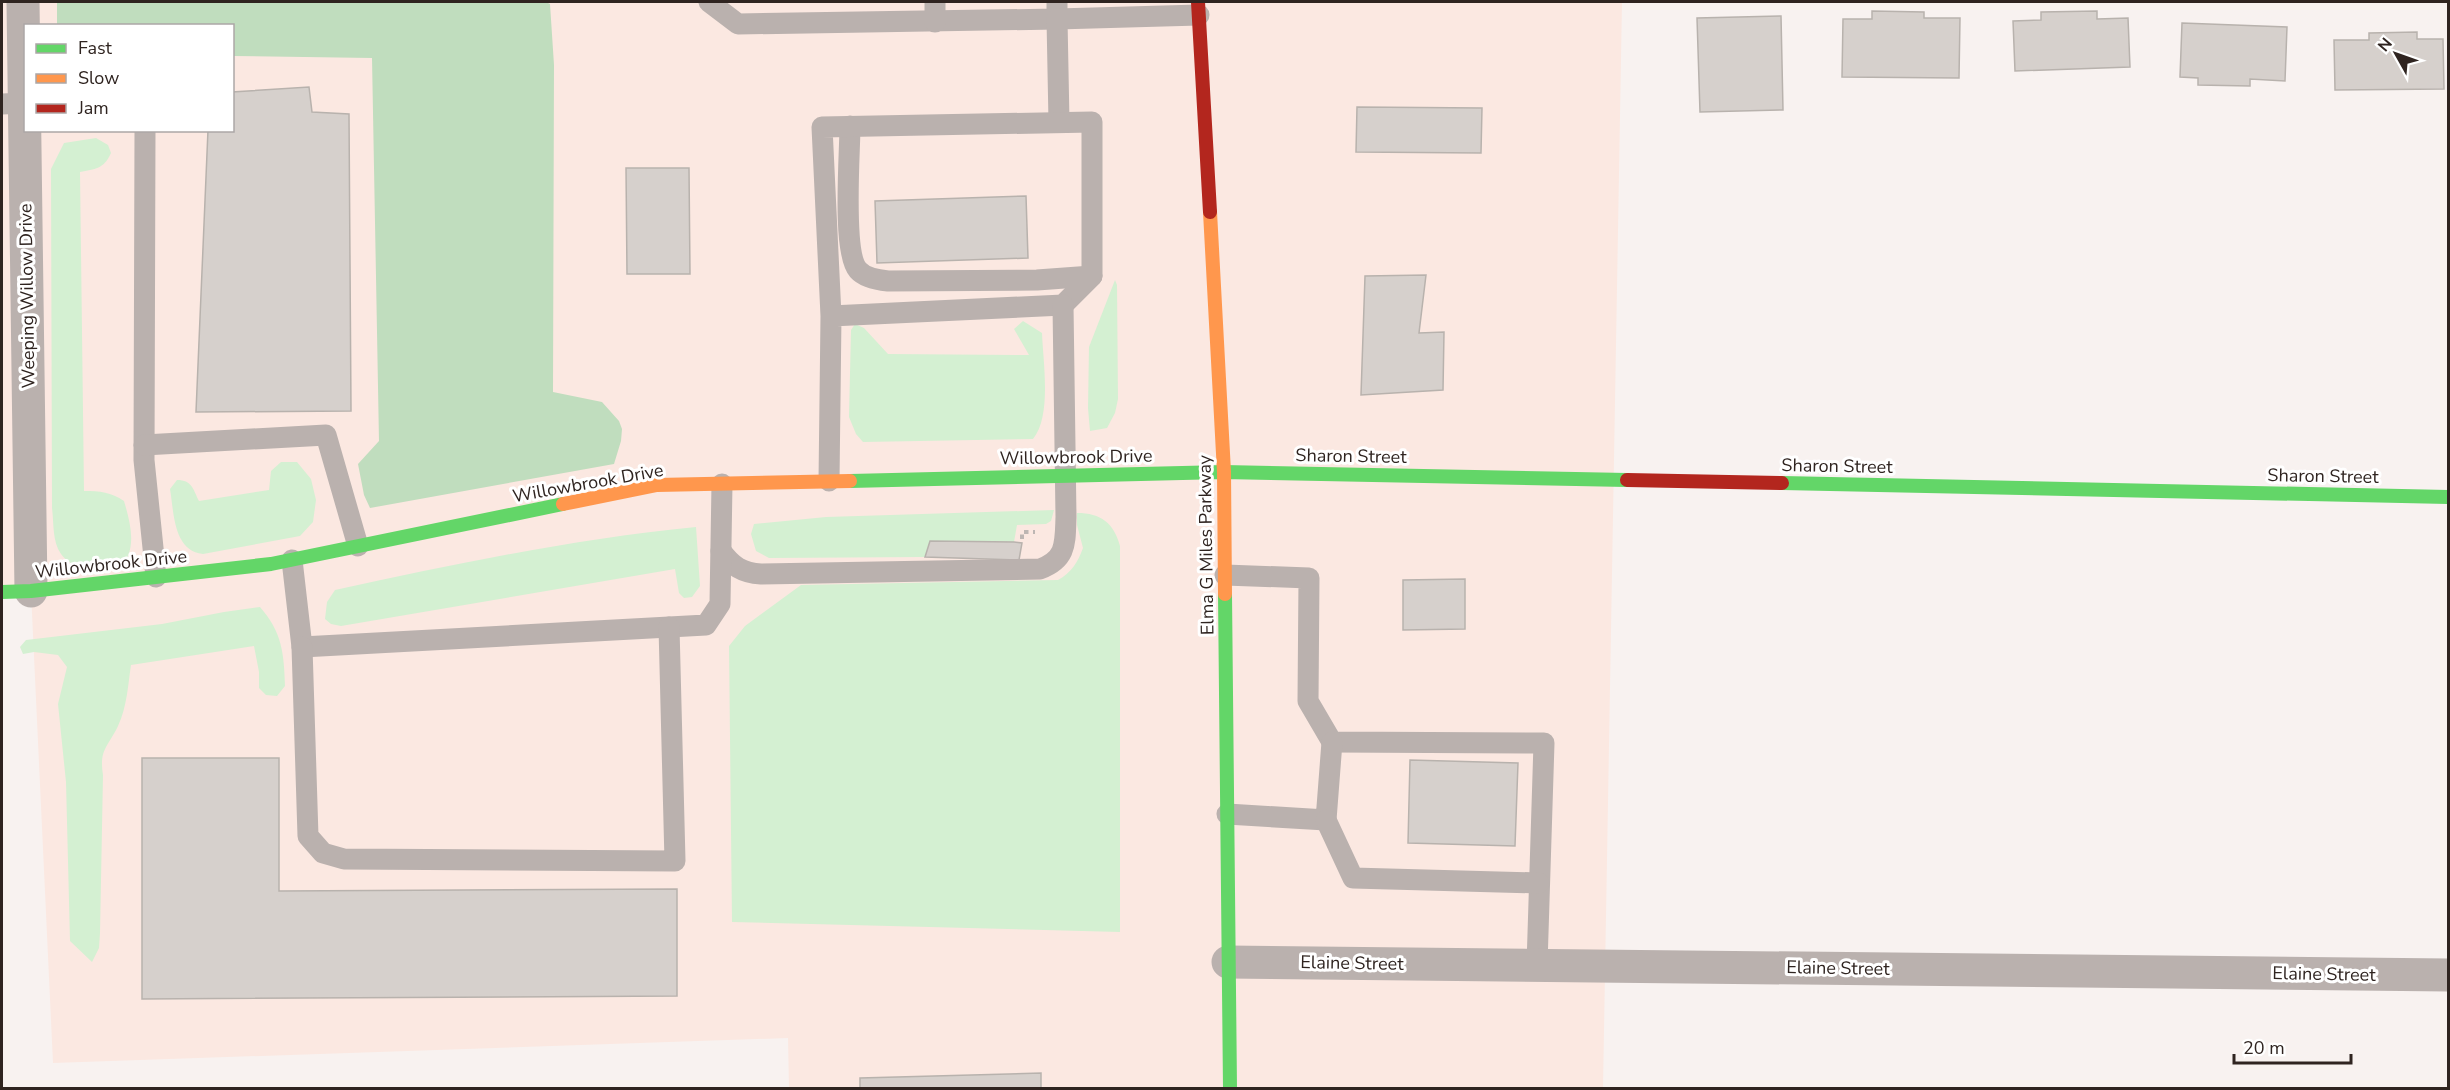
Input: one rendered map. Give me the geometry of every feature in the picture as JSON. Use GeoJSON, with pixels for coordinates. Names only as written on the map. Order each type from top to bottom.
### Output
{"type":"FeatureCollection","features":[{"type":"Feature","properties":{"kind":"street","name":"Weeping Willow Drive"},"geometry":{"type":"LineString","coordinates":[[16,592],[17,104],[23,2]]}},
{"type":"Feature","properties":{"kind":"street","name":"Elma G Miles Parkway"},"geometry":{"type":"LineString","coordinates":[[1199,8],[1224,472],[1230,1089]]}},
{"type":"Feature","properties":{"kind":"street","name":"Willowbrook Drive"},"geometry":{"type":"LineString","coordinates":[[16,592],[292,560],[657,485],[1224,472]]}},
{"type":"Feature","properties":{"kind":"street","name":"Sharon Street"},"geometry":{"type":"LineString","coordinates":[[1224,472],[2448,497]]}},
{"type":"Feature","properties":{"kind":"street","name":"Elaine Street"},"geometry":{"type":"LineString","coordinates":[[1228,962],[2448,975]]}},
{"type":"Feature","properties":{"kind":"lane"},"geometry":{"type":"LineString","coordinates":[[709,2],[738,24],[935,12],[1199,8]]}},
{"type":"Feature","properties":{"kind":"lane"},"geometry":{"type":"LineString","coordinates":[[1057,10],[1059,122]]}},
{"type":"Feature","properties":{"kind":"lane"},"geometry":{"type":"LineString","coordinates":[[829,481],[831,316],[822,127],[1092,122],[1092,276],[1063,305],[831,316]]}},
{"type":"Feature","properties":{"kind":"lane"},"geometry":{"type":"LineString","coordinates":[[850,126],[848,216],[851,253],[857,270],[871,278],[888,281],[1026,280],[1092,276]]}},
{"type":"Feature","properties":{"kind":"lane"},"geometry":{"type":"LineString","coordinates":[[145,132],[144,445],[156,577]]}},
{"type":"Feature","properties":{"kind":"lane"},"geometry":{"type":"LineString","coordinates":[[721,551],[737,568],[747,573],[761,574],[1040,569],[1050,565],[1061,556],[1064,548],[1066,476],[1063,305]]}},
{"type":"Feature","properties":{"kind":"lane"},"geometry":{"type":"LineString","coordinates":[[144,445],[326,435],[358,546]]}},
{"type":"Feature","properties":{"kind":"lane"},"geometry":{"type":"LineString","coordinates":[[302,647],[706,625],[720,604],[722,484]]}},
{"type":"Feature","properties":{"kind":"lane"},"geometry":{"type":"LineString","coordinates":[[292,560],[302,647],[308,836],[323,853],[344,859],[675,861],[669,627]]}},
{"type":"Feature","properties":{"kind":"lane"},"geometry":{"type":"LineString","coordinates":[[1225,575],[1309,578],[1308,701],[1332,742],[1326,820],[1353,878],[1539,883]]}},
{"type":"Feature","properties":{"kind":"lane"},"geometry":{"type":"LineString","coordinates":[[1332,742],[1544,743],[1536,965]]}},
{"type":"Feature","properties":{"kind":"lane"},"geometry":{"type":"LineString","coordinates":[[1227,814],[1326,820]]}},
{"type":"Feature","properties":{"kind":"shaded area"},"geometry":{"type":"Polygon","coordinates":[[[2,2],[1622,2],[1603,1088],[789,1088],[788,1038],[53,1063],[31,592],[2,590],[2,2]]]}},
{"type":"Feature","properties":{"kind":"green space"},"geometry":{"type":"Polygon","coordinates":[[[57,2],[546,2],[550,4],[554,65],[553,392],[602,402],[619,421],[622,429],[621,441],[614,464],[370,508],[364,495],[358,464],[379,441],[372,58],[234,56],[234,24],[57,24],[57,2]]]}},
{"type":"Feature","properties":{"kind":"green space"},"geometry":{"type":"Polygon","coordinates":[[[96,138],[108,145],[111,153],[102,165],[80,172],[84,491],[105,493],[124,501],[131,536],[128,556],[123,564],[106,571],[85,569],[67,560],[61,554],[55,538],[52,508],[51,169],[64,143],[96,138]]]}},
{"type":"Feature","properties":{"kind":"green space"},"geometry":{"type":"Polygon","coordinates":[[[1115,280],[1117,285],[1118,399],[1115,413],[1107,428],[1090,431],[1089,347],[1115,280]]]}},
{"type":"Feature","properties":{"kind":"green space"},"geometry":{"type":"Polygon","coordinates":[[[1023,321],[1042,333],[1045,373],[1043,417],[1033,439],[863,442],[856,434],[849,417],[851,330],[855,324],[864,328],[888,354],[1029,355],[1014,329],[1023,321]]]}},
{"type":"Feature","properties":{"kind":"green space"},"geometry":{"type":"Polygon","coordinates":[[[281,462],[297,462],[311,479],[316,500],[313,522],[300,536],[203,554],[186,546],[180,538],[174,519],[170,489],[177,480],[189,483],[199,501],[269,490],[271,471],[281,462]]]}},
{"type":"Feature","properties":{"kind":"green space"},"geometry":{"type":"Polygon","coordinates":[[[1054,510],[1051,521],[1046,524],[1017,525],[1014,542],[930,541],[925,557],[769,558],[756,551],[751,534],[754,524],[826,517],[1054,510]]]}},
{"type":"Feature","properties":{"kind":"green space"},"geometry":{"type":"Polygon","coordinates":[[[1077,513],[1100,517],[1110,525],[1120,546],[1120,932],[732,922],[729,646],[745,626],[801,585],[1058,580],[1074,567],[1083,548],[1077,525],[1077,513]]]}},
{"type":"Feature","properties":{"kind":"green space"},"geometry":{"type":"Polygon","coordinates":[[[696,527],[700,586],[692,597],[684,598],[679,593],[675,569],[341,626],[331,624],[325,619],[327,602],[335,590],[560,545],[696,527]]]}},
{"type":"Feature","properties":{"kind":"green space"},"geometry":{"type":"Polygon","coordinates":[[[260,607],[277,634],[284,663],[285,686],[277,696],[266,695],[259,688],[259,672],[254,646],[131,665],[123,711],[102,759],[100,933],[99,948],[92,962],[70,941],[66,782],[58,704],[67,667],[58,655],[34,652],[23,654],[20,647],[26,640],[162,624],[260,607]]]}},
{"type":"Feature","properties":{"kind":"building"},"geometry":{"type":"Polygon","coordinates":[[[1872,11],[1924,12],[1924,18],[1960,18],[1959,78],[1842,77],[1843,19],[1872,19],[1872,11]]]}},
{"type":"Feature","properties":{"kind":"building"},"geometry":{"type":"Polygon","coordinates":[[[2097,11],[2097,19],[2128,18],[2130,67],[2015,71],[2013,21],[2041,20],[2041,12],[2097,11]]]}},
{"type":"Feature","properties":{"kind":"building"},"geometry":{"type":"Polygon","coordinates":[[[1781,16],[1783,110],[1700,112],[1697,18],[1781,16]]]}},
{"type":"Feature","properties":{"kind":"building"},"geometry":{"type":"Polygon","coordinates":[[[2182,23],[2287,27],[2285,81],[2250,79],[2250,86],[2198,85],[2198,78],[2180,77],[2182,23]]]}},
{"type":"Feature","properties":{"kind":"building"},"geometry":{"type":"Polygon","coordinates":[[[2417,32],[2417,39],[2443,39],[2444,89],[2335,90],[2334,40],[2369,40],[2369,33],[2417,32]]]}},
{"type":"Feature","properties":{"kind":"building"},"geometry":{"type":"Polygon","coordinates":[[[309,87],[312,112],[349,114],[351,411],[196,412],[208,132],[234,132],[234,92],[309,87]]]}},
{"type":"Feature","properties":{"kind":"building"},"geometry":{"type":"Polygon","coordinates":[[[1357,107],[1482,108],[1481,153],[1356,152],[1357,107]]]}},
{"type":"Feature","properties":{"kind":"building"},"geometry":{"type":"Polygon","coordinates":[[[626,168],[689,168],[690,274],[627,274],[626,168]]]}},
{"type":"Feature","properties":{"kind":"building"},"geometry":{"type":"Polygon","coordinates":[[[1026,196],[1028,258],[877,263],[875,201],[1026,196]]]}},
{"type":"Feature","properties":{"kind":"building"},"geometry":{"type":"Polygon","coordinates":[[[1426,275],[1419,333],[1444,332],[1443,390],[1361,395],[1365,276],[1426,275]]]}},
{"type":"Feature","properties":{"kind":"building"},"geometry":{"type":"Polygon","coordinates":[[[930,541],[1022,543],[1019,560],[925,557],[930,541]]]}},
{"type":"Feature","properties":{"kind":"building"},"geometry":{"type":"Polygon","coordinates":[[[1465,579],[1465,629],[1403,630],[1403,580],[1465,579]]]}},
{"type":"Feature","properties":{"kind":"building"},"geometry":{"type":"Polygon","coordinates":[[[142,758],[279,758],[279,891],[677,889],[677,996],[142,999],[142,758]]]}},
{"type":"Feature","properties":{"kind":"building"},"geometry":{"type":"Polygon","coordinates":[[[1410,760],[1518,763],[1515,846],[1408,843],[1410,760]]]}},
{"type":"Feature","properties":{"kind":"building"},"geometry":{"type":"Polygon","coordinates":[[[1041,1073],[1041,1088],[860,1088],[860,1078],[1041,1073]]]}},
{"type":"Feature","properties":{"kind":"traffic: fast"},"geometry":{"type":"LineString","coordinates":[[850,481],[1224,472],[1627,480]]}},
{"type":"Feature","properties":{"kind":"traffic: fast"},"geometry":{"type":"LineString","coordinates":[[1782,483],[2448,497]]}},
{"type":"Feature","properties":{"kind":"traffic: fast"},"geometry":{"type":"LineString","coordinates":[[2,592],[31,591],[271,564],[563,504]]}},
{"type":"Feature","properties":{"kind":"traffic: fast"},"geometry":{"type":"LineString","coordinates":[[1225,594],[1230,1088]]}},
{"type":"Feature","properties":{"kind":"traffic: slow"},"geometry":{"type":"LineString","coordinates":[[1210,212],[1224,472],[1225,594]]}},
{"type":"Feature","properties":{"kind":"traffic: slow"},"geometry":{"type":"LineString","coordinates":[[563,504],[657,485],[850,481]]}},
{"type":"Feature","properties":{"kind":"traffic: jam"},"geometry":{"type":"LineString","coordinates":[[1198,2],[1210,212]]}},
{"type":"Feature","properties":{"kind":"traffic: jam"},"geometry":{"type":"LineString","coordinates":[[1627,480],[1782,483]]}}]}
